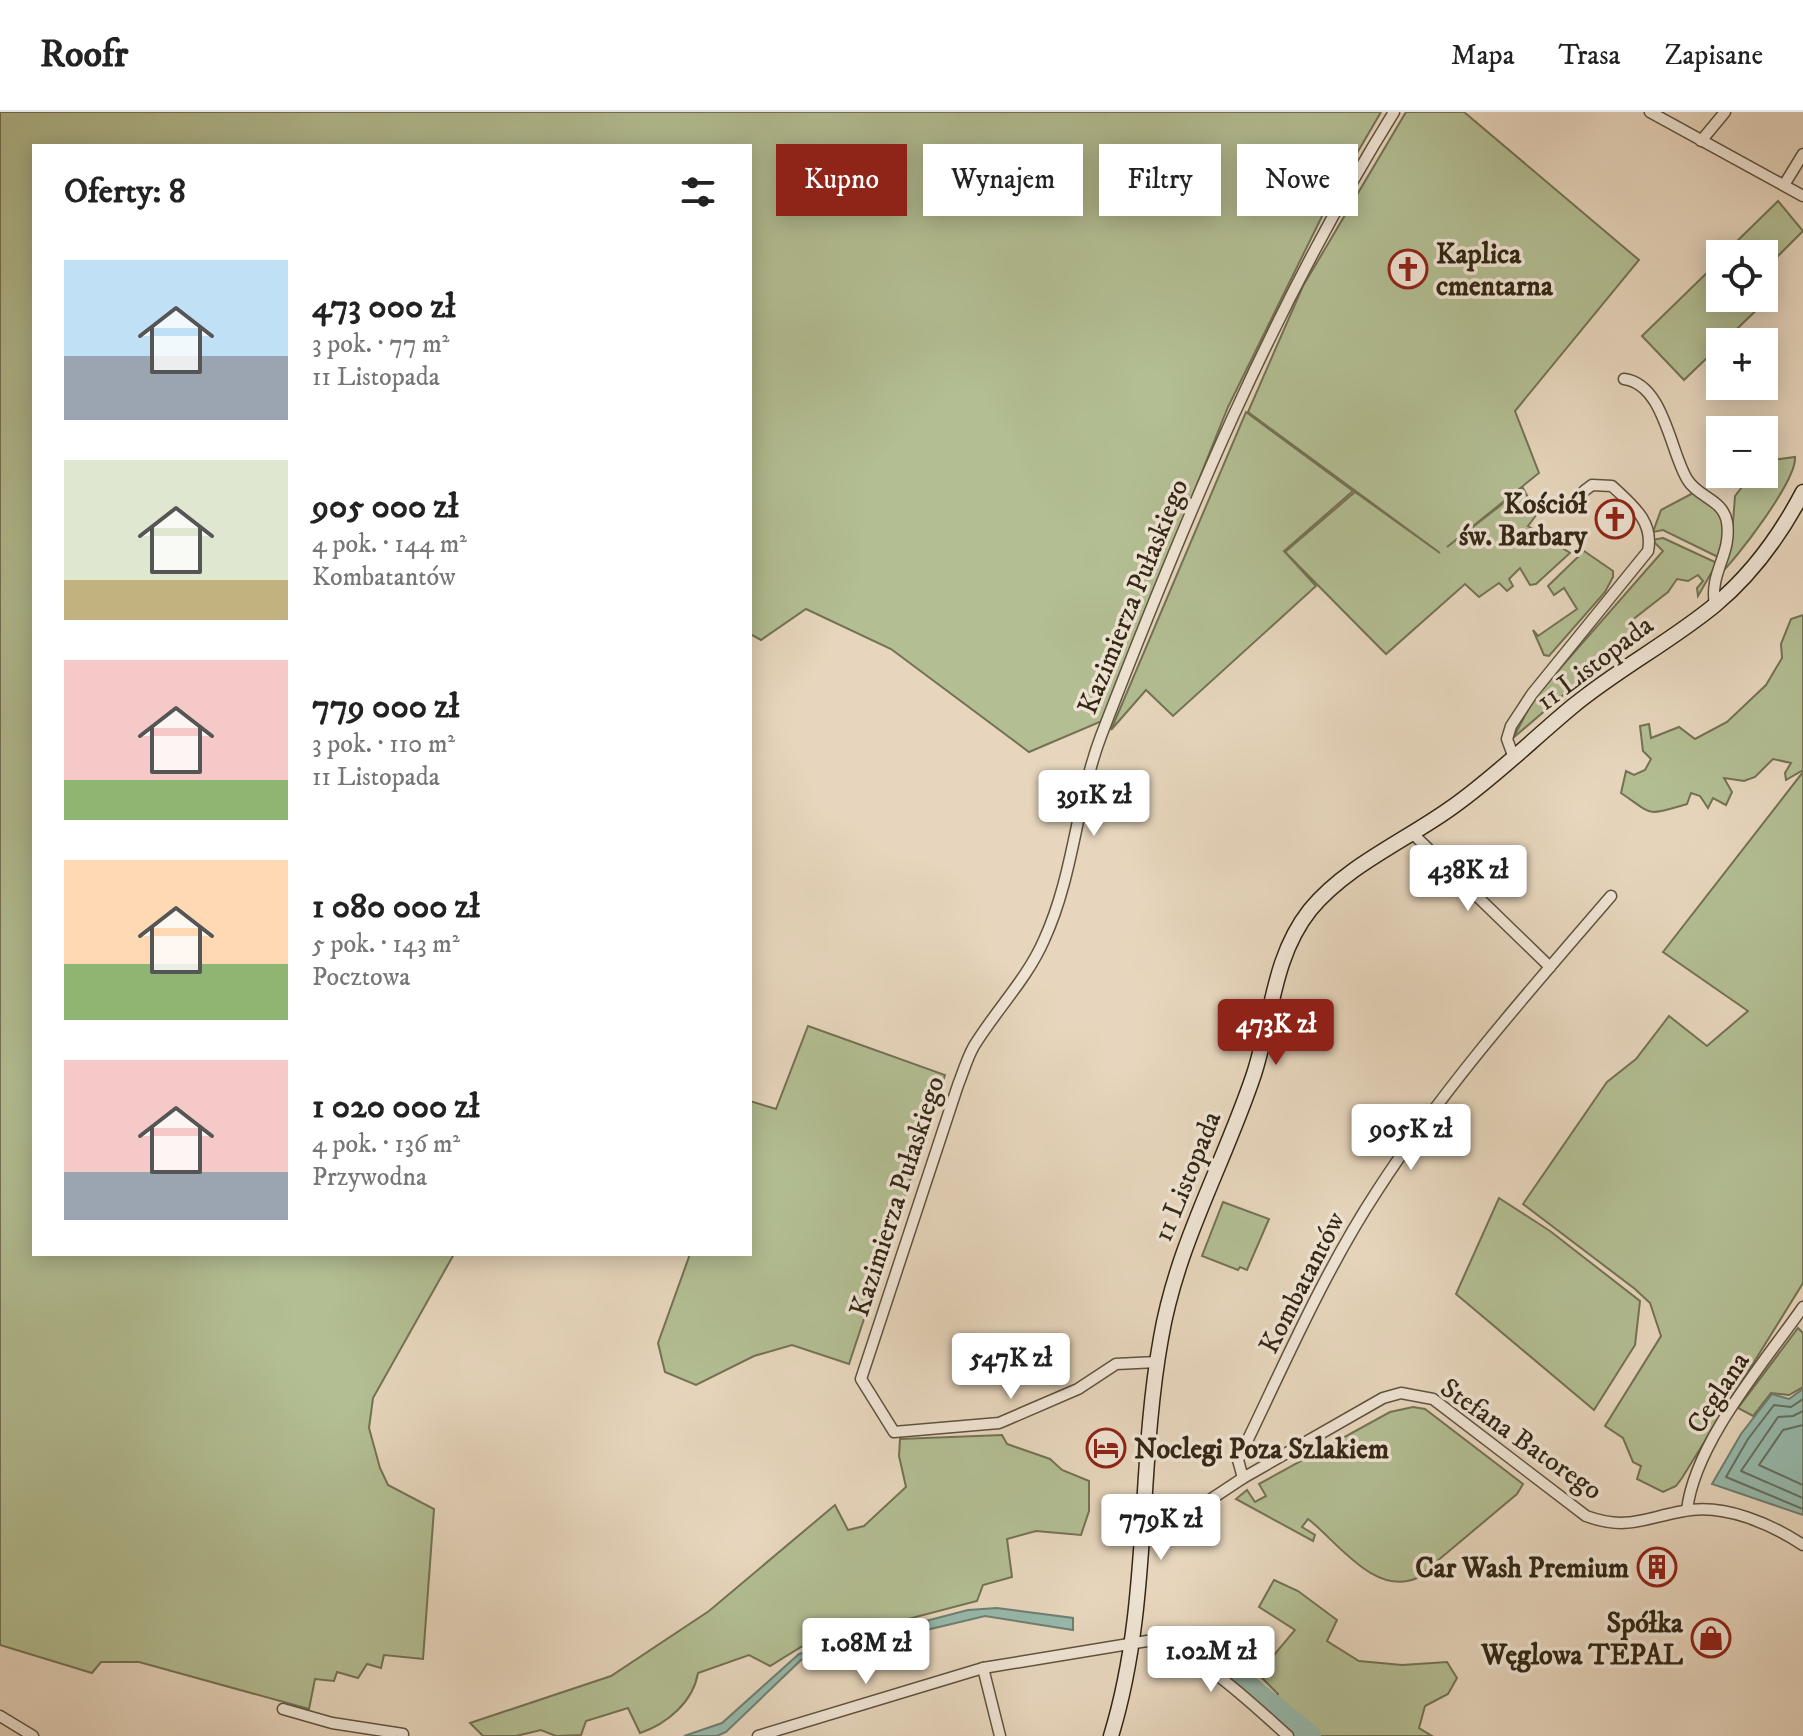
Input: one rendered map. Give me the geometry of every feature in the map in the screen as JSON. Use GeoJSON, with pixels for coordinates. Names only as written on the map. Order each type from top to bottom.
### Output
{"type":"FeatureCollection","features":[{"type":"Feature","properties":{"kind":"main road","name":"11 Listopada"},"geometry":{"type":"LineString","coordinates":[[1112,1734],[1134,1642],[1157,1362],[1177,1268],[1253,1076],[1286,950],[1310,910],[1330,890],[1413,834],[1514,758],[1609,678],[1715,605],[1769,546],[1803,492]]}},
{"type":"Feature","properties":{"kind":"street","name":"Kazimierza Pułaskiego"},"geometry":{"type":"LineString","coordinates":[[1157,1362],[1116,1364],[1066,1396],[999,1423],[894,1432],[861,1379],[958,1085],[973,1048],[1030,968],[1045,939],[1075,843],[1100,740],[1239,398],[1340,199],[1394,112]]}},
{"type":"Feature","properties":{"kind":"street"},"geometry":{"type":"LineString","coordinates":[[1650,112],[1803,196]]}},
{"type":"Feature","properties":{"kind":"street"},"geometry":{"type":"LineString","coordinates":[[1701,141],[1725,112]]}},
{"type":"Feature","properties":{"kind":"street"},"geometry":{"type":"LineString","coordinates":[[1784,185],[1803,154]]}},
{"type":"Feature","properties":{"kind":"street"},"geometry":{"type":"LineString","coordinates":[[1624,379],[1633,380],[1658,407],[1688,481],[1717,503],[1726,518],[1729,537],[1711,586],[1715,605]]}},
{"type":"Feature","properties":{"kind":"street"},"geometry":{"type":"LineString","coordinates":[[1514,758],[1507,739],[1511,726],[1532,694],[1648,551],[1651,536],[1646,522],[1612,486],[1592,485],[1584,491]]}},
{"type":"Feature","properties":{"kind":"street"},"geometry":{"type":"LineString","coordinates":[[1413,834],[1550,967]]}},
{"type":"Feature","properties":{"kind":"street","name":"Kombatantów"},"geometry":{"type":"LineString","coordinates":[[1243,1478],[1238,1460],[1350,1235],[1416,1135],[1611,896]]}},
{"type":"Feature","properties":{"kind":"street","name":"Ceglana"},"geometry":{"type":"LineString","coordinates":[[1687,1510],[1690,1484],[1728,1415],[1803,1307]]}},
{"type":"Feature","properties":{"kind":"street","name":"Stefana Batorego"},"geometry":{"type":"LineString","coordinates":[[1145,1532],[1169,1527],[1243,1478],[1383,1398],[1401,1393],[1433,1399],[1586,1516],[1609,1524],[1637,1524],[1687,1510],[1721,1512],[1757,1521],[1803,1545]]}},
{"type":"Feature","properties":{"kind":"street"},"geometry":{"type":"LineString","coordinates":[[758,1736],[983,1668],[1134,1642],[1160,1642],[1198,1663],[1288,1736]]}},
{"type":"Feature","properties":{"kind":"street"},"geometry":{"type":"LineString","coordinates":[[983,1668],[1000,1736]]}},
{"type":"Feature","properties":{"kind":"street"},"geometry":{"type":"LineString","coordinates":[[283,1709],[363,1732],[403,1734]]}},
{"type":"Feature","properties":{"kind":"street"},"geometry":{"type":"LineString","coordinates":[[0,1716],[31,1734]]}},
{"type":"Feature","properties":{"kind":"shaded area"},"geometry":{"type":"Polygon","coordinates":[[[0,112],[1381,112],[1358,151],[1358,144],[1237,144],[1237,216],[1322,216],[1228,407],[1102,721],[1029,752],[891,649],[806,609],[761,640],[752,635],[752,144],[32,144],[32,1256],[453,1256],[373,1398],[369,1428],[388,1485],[434,1509],[423,1659],[384,1655],[381,1668],[367,1664],[358,1678],[337,1672],[334,1681],[315,1679],[309,1709],[139,1662],[101,1662],[92,1673],[0,1645],[0,112]]]}},
{"type":"Feature","properties":{"kind":"shaded area"},"geometry":{"type":"Polygon","coordinates":[[[1406,112],[1464,112],[1639,260],[1515,411],[1539,473],[1447,547],[1523,488],[1537,514],[1528,526],[1570,553],[1536,584],[1530,585],[1520,568],[1509,579],[1513,586],[1507,591],[1499,583],[1479,597],[1465,584],[1386,654],[1285,552],[1355,492],[1440,553],[1248,412],[1303,286],[1344,216],[1358,216],[1358,193],[1406,112]]]}},
{"type":"Feature","properties":{"kind":"shaded area"},"geometry":{"type":"Polygon","coordinates":[[[1778,201],[1803,231],[1778,256],[1778,240],[1738,240],[1778,201]]]}},
{"type":"Feature","properties":{"kind":"shaded area"},"geometry":{"type":"Polygon","coordinates":[[[1706,274],[1706,312],[1754,312],[1738,328],[1706,328],[1706,359],[1684,380],[1642,336],[1706,274]]]}},
{"type":"Feature","properties":{"kind":"shaded area"},"geometry":{"type":"Polygon","coordinates":[[[1246,412],[1353,491],[1284,551],[1316,586],[1173,716],[1146,690],[1111,730],[1246,412]]]}},
{"type":"Feature","properties":{"kind":"shaded area"},"geometry":{"type":"Polygon","coordinates":[[[1795,457],[1786,483],[1751,537],[1718,576],[1731,549],[1735,496],[1741,488],[1778,488],[1778,459],[1795,457]]]}},
{"type":"Feature","properties":{"kind":"shaded area"},"geometry":{"type":"Polygon","coordinates":[[[1695,492],[1722,515],[1724,536],[1718,557],[1663,530],[1653,532],[1661,510],[1695,492]]]}},
{"type":"Feature","properties":{"kind":"shaded area"},"geometry":{"type":"Polygon","coordinates":[[[1663,538],[1717,563],[1698,596],[1697,588],[1703,581],[1698,575],[1688,581],[1677,579],[1668,592],[1631,621],[1645,638],[1582,679],[1513,738],[1535,697],[1663,551],[1652,540],[1663,538]]]}},
{"type":"Feature","properties":{"kind":"shaded area"},"geometry":{"type":"Polygon","coordinates":[[[1584,551],[1613,571],[1613,577],[1605,592],[1549,656],[1544,655],[1533,630],[1538,636],[1577,609],[1564,588],[1554,595],[1548,586],[1584,551]]]}},
{"type":"Feature","properties":{"kind":"shaded area"},"geometry":{"type":"Polygon","coordinates":[[[1803,615],[1803,770],[1786,780],[1785,773],[1791,763],[1773,759],[1755,777],[1744,781],[1724,778],[1732,792],[1726,805],[1713,798],[1708,808],[1700,796],[1691,793],[1687,804],[1651,812],[1621,793],[1626,771],[1634,775],[1645,770],[1651,759],[1643,751],[1640,726],[1649,724],[1651,738],[1679,727],[1695,739],[1727,722],[1766,685],[1782,658],[1781,644],[1791,619],[1803,615]]]}},
{"type":"Feature","properties":{"kind":"shaded area"},"geometry":{"type":"Polygon","coordinates":[[[1803,772],[1803,1283],[1682,1478],[1676,1486],[1663,1492],[1637,1479],[1641,1466],[1633,1462],[1623,1438],[1605,1426],[1661,1336],[1650,1303],[1523,1204],[1607,1082],[1636,1059],[1669,1016],[1707,1046],[1748,1011],[1663,952],[1803,772]]]}},
{"type":"Feature","properties":{"kind":"shaded area"},"geometry":{"type":"Polygon","coordinates":[[[808,1026],[945,1075],[849,1364],[792,1345],[754,1356],[696,1385],[665,1372],[658,1343],[689,1256],[752,1256],[752,1102],[776,1109],[808,1026]]]}},
{"type":"Feature","properties":{"kind":"shaded area"},"geometry":{"type":"Polygon","coordinates":[[[1499,1198],[1550,1231],[1640,1301],[1635,1345],[1594,1410],[1456,1294],[1499,1198]]]}},
{"type":"Feature","properties":{"kind":"shaded area"},"geometry":{"type":"Polygon","coordinates":[[[1223,1202],[1269,1219],[1247,1270],[1240,1267],[1238,1270],[1202,1256],[1223,1202]]]}},
{"type":"Feature","properties":{"kind":"shaded area"},"geometry":{"type":"Polygon","coordinates":[[[1798,1328],[1803,1333],[1803,1387],[1789,1395],[1771,1393],[1753,1416],[1738,1408],[1798,1328]]]}},
{"type":"Feature","properties":{"kind":"shaded area"},"geometry":{"type":"Polygon","coordinates":[[[1413,1407],[1425,1409],[1523,1484],[1517,1494],[1417,1578],[1401,1582],[1386,1580],[1356,1563],[1308,1519],[1302,1527],[1315,1535],[1313,1541],[1236,1499],[1247,1490],[1255,1502],[1266,1496],[1259,1484],[1390,1412],[1413,1407]]]}},
{"type":"Feature","properties":{"kind":"shaded area"},"geometry":{"type":"Polygon","coordinates":[[[1002,1435],[1007,1444],[1050,1459],[1062,1470],[1089,1481],[1089,1511],[1081,1535],[1036,1531],[1007,1539],[1012,1577],[983,1585],[977,1601],[801,1647],[770,1666],[749,1655],[698,1673],[685,1702],[669,1718],[640,1733],[628,1708],[586,1721],[581,1735],[556,1736],[541,1730],[516,1736],[483,1736],[470,1723],[611,1676],[709,1611],[835,1505],[848,1530],[864,1526],[906,1487],[899,1456],[900,1439],[1002,1435]]]}},
{"type":"Feature","properties":{"kind":"shaded area"},"geometry":{"type":"Polygon","coordinates":[[[1274,1580],[1298,1591],[1337,1620],[1327,1641],[1359,1661],[1402,1665],[1447,1662],[1457,1678],[1448,1694],[1425,1706],[1419,1728],[1432,1736],[1305,1736],[1269,1705],[1278,1694],[1258,1674],[1295,1630],[1259,1607],[1274,1580]]]}},
{"type":"Feature","properties":{"kind":"water"},"geometry":{"type":"Polygon","coordinates":[[[1803,1389],[1803,1515],[1712,1484],[1741,1434],[1772,1394],[1789,1399],[1803,1389]]]}},
{"type":"Feature","properties":{"kind":"water"},"geometry":{"type":"Polygon","coordinates":[[[997,1608],[1073,1618],[1073,1630],[985,1616],[801,1660],[726,1732],[717,1736],[684,1736],[722,1723],[799,1654],[968,1610],[997,1608]]]}},
{"type":"Feature","properties":{"kind":"waterway"},"geometry":{"type":"LineString","coordinates":[[1196,1645],[1309,1736]]}},
{"type":"Feature","properties":{"kind":"place","name":"Kaplica cmentarna"},"geometry":{"type":"Point","coordinates":[1408,269]}},
{"type":"Feature","properties":{"kind":"place","name":"Kościół św. Barbary"},"geometry":{"type":"Point","coordinates":[1615,519]}},
{"type":"Feature","properties":{"kind":"place","name":"Noclegi Poza Szlakiem"},"geometry":{"type":"Point","coordinates":[1106,1448]}},
{"type":"Feature","properties":{"kind":"place","name":"Car Wash Premium"},"geometry":{"type":"Point","coordinates":[1657,1567]}},
{"type":"Feature","properties":{"kind":"place","name":"Spółka Węglowa TEPAL"},"geometry":{"type":"Point","coordinates":[1711,1638]}}]}
